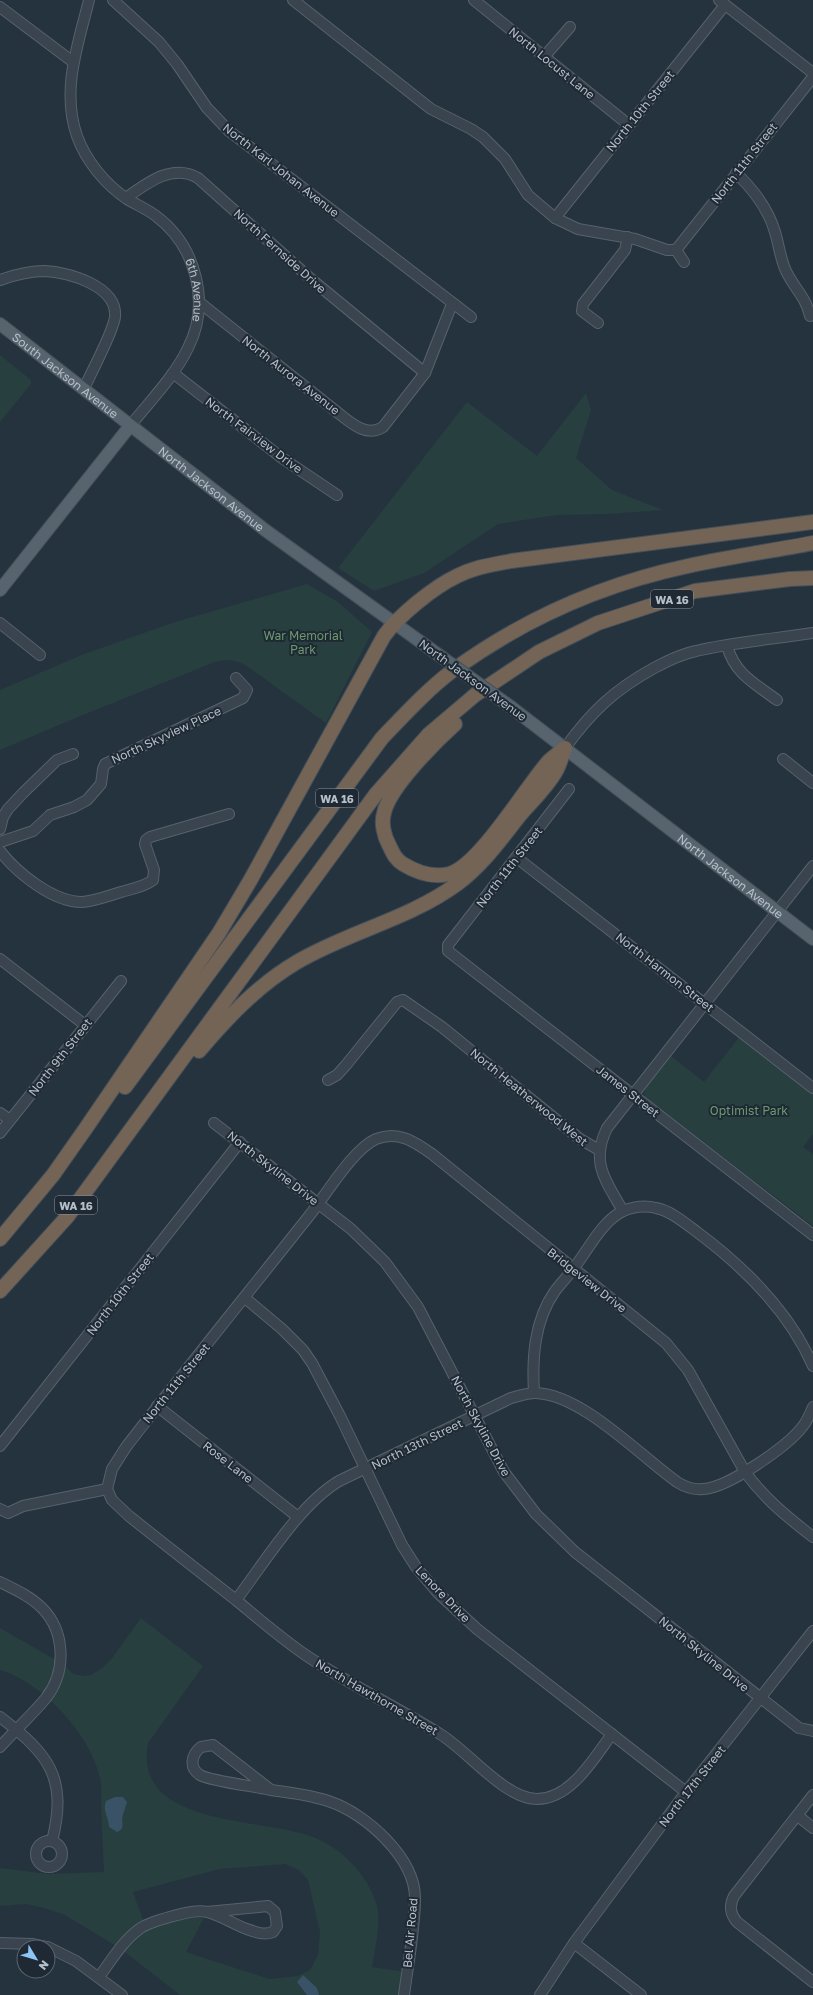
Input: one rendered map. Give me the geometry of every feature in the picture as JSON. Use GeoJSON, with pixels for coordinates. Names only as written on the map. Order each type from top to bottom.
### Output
{"type":"FeatureCollection","features":[{"type":"Feature","properties":{"kind":"highway"},"geometry":{"type":"LineString","coordinates":[[0,1239],[53,1175],[215,939],[251,879],[384,636],[393,624],[452,579],[479,567],[511,561],[813,522]]}},
{"type":"Feature","properties":{"kind":"highway","name":"WA 16"},"geometry":{"type":"LineString","coordinates":[[0,1245],[34,1208],[61,1173],[382,738],[409,710],[452,672],[522,627],[568,604],[612,588],[687,566],[813,543]]}},
{"type":"Feature","properties":{"kind":"highway","name":"WA 16"},"geometry":{"type":"LineString","coordinates":[[0,1291],[67,1217],[376,794],[429,734],[474,695],[539,652],[598,623],[695,591],[790,579],[813,578]]}},
{"type":"Feature","properties":{"kind":"highway"},"geometry":{"type":"LineString","coordinates":[[539,652],[443,735],[404,778],[388,800],[383,814],[385,836],[396,859],[411,869],[429,875],[449,874],[465,865],[480,850],[549,761],[565,748]]}},
{"type":"Feature","properties":{"kind":"highway"},"geometry":{"type":"LineString","coordinates":[[144,1112],[227,1019],[269,981],[324,946],[439,896],[475,869],[557,770],[565,748]]}},
{"type":"Feature","properties":{"kind":"main road","name":"South Jackson Avenue"},"geometry":{"type":"LineString","coordinates":[[0,324],[130,426]]}},
{"type":"Feature","properties":{"kind":"main road","name":"6th Avenue"},"geometry":{"type":"LineString","coordinates":[[0,590],[130,426]]}},
{"type":"Feature","properties":{"kind":"main road","name":"North Jackson Avenue"},"geometry":{"type":"LineString","coordinates":[[130,426],[265,530],[393,624],[521,714],[813,939]]}},
{"type":"Feature","properties":{"kind":"street","name":"6th Avenue"},"geometry":{"type":"LineString","coordinates":[[89,0],[73,62],[70,83],[70,107],[77,137],[90,162],[98,172],[126,198],[148,210],[163,222],[184,246],[194,269],[199,302],[194,334],[189,348],[173,373],[130,426]]}},
{"type":"Feature","properties":{"kind":"street","name":"North Karl Johan Avenue"},"geometry":{"type":"LineString","coordinates":[[113,0],[164,47],[207,108],[229,130],[470,317]]}},
{"type":"Feature","properties":{"kind":"street"},"geometry":{"type":"LineString","coordinates":[[293,0],[427,106],[483,137],[505,159],[528,195],[555,218],[578,229],[628,237],[667,250],[676,250],[684,262]]}},
{"type":"Feature","properties":{"kind":"street","name":"North Locust Lane"},"geometry":{"type":"LineString","coordinates":[[474,0],[629,125]]}},
{"type":"Feature","properties":{"kind":"street"},"geometry":{"type":"LineString","coordinates":[[722,2],[813,73]]}},
{"type":"Feature","properties":{"kind":"street","name":"North 10th Street"},"geometry":{"type":"LineString","coordinates":[[555,218],[629,125],[722,2]]}},
{"type":"Feature","properties":{"kind":"street"},"geometry":{"type":"LineString","coordinates":[[0,7],[73,62]]}},
{"type":"Feature","properties":{"kind":"street"},"geometry":{"type":"LineString","coordinates":[[544,57],[570,27]]}},
{"type":"Feature","properties":{"kind":"street","name":"North 11th Street"},"geometry":{"type":"LineString","coordinates":[[676,250],[813,77]]}},
{"type":"Feature","properties":{"kind":"street","name":"North Fernside Drive"},"geometry":{"type":"LineString","coordinates":[[126,198],[149,182],[168,174],[184,173],[198,178],[311,279],[425,373]]}},
{"type":"Feature","properties":{"kind":"street"},"geometry":{"type":"LineString","coordinates":[[736,173],[748,184],[764,206],[772,224],[785,269],[794,285],[808,304],[810,316]]}},
{"type":"Feature","properties":{"kind":"street"},"geometry":{"type":"LineString","coordinates":[[598,323],[582,311],[583,304],[625,250],[628,237]]}},
{"type":"Feature","properties":{"kind":"street"},"geometry":{"type":"LineString","coordinates":[[0,280],[28,272],[57,272],[85,281],[108,296],[113,304],[115,318],[84,390]]}},
{"type":"Feature","properties":{"kind":"street","name":"North Aurora Avenue"},"geometry":{"type":"LineString","coordinates":[[199,302],[358,427],[371,431],[377,431],[387,422],[425,373]]}},
{"type":"Feature","properties":{"kind":"street"},"geometry":{"type":"LineString","coordinates":[[425,373],[452,304]]}},
{"type":"Feature","properties":{"kind":"street","name":"North Fairview Drive"},"geometry":{"type":"LineString","coordinates":[[173,373],[282,458],[337,495]]}},
{"type":"Feature","properties":{"kind":"street"},"geometry":{"type":"LineString","coordinates":[[0,623],[40,655]]}},
{"type":"Feature","properties":{"kind":"street"},"geometry":{"type":"LineString","coordinates":[[565,748],[585,721],[601,704],[630,681],[667,661],[695,651],[813,633]]}},
{"type":"Feature","properties":{"kind":"street"},"geometry":{"type":"LineString","coordinates":[[727,646],[731,660],[740,673],[777,700]]}},
{"type":"Feature","properties":{"kind":"street","name":"North Skyview Place"},"geometry":{"type":"LineString","coordinates":[[0,842],[33,831],[50,815],[74,807],[87,800],[101,784],[105,764],[243,698],[247,690],[236,678]]}},
{"type":"Feature","properties":{"kind":"street"},"geometry":{"type":"LineString","coordinates":[[0,829],[3,817],[23,792],[57,760],[73,754]]}},
{"type":"Feature","properties":{"kind":"street"},"geometry":{"type":"LineString","coordinates":[[783,759],[813,783]]}},
{"type":"Feature","properties":{"kind":"street","name":"North 11th Street"},"geometry":{"type":"LineString","coordinates":[[448,945],[517,858],[569,789]]}},
{"type":"Feature","properties":{"kind":"street"},"geometry":{"type":"LineString","coordinates":[[0,851],[6,859],[47,891],[70,901],[91,901],[144,885],[153,880],[154,870],[145,844],[146,840],[150,837],[229,814]]}},
{"type":"Feature","properties":{"kind":"street","name":"North Harmon Street"},"geometry":{"type":"LineString","coordinates":[[517,858],[813,1088]]}},
{"type":"Feature","properties":{"kind":"street"},"geometry":{"type":"LineString","coordinates":[[599,1150],[607,1128],[632,1094],[813,866]]}},
{"type":"Feature","properties":{"kind":"street","name":"James Street"},"geometry":{"type":"LineString","coordinates":[[448,945],[448,951],[453,955],[813,1234]]}},
{"type":"Feature","properties":{"kind":"street"},"geometry":{"type":"LineString","coordinates":[[0,959],[85,1025]]}},
{"type":"Feature","properties":{"kind":"street","name":"North 9th Street"},"geometry":{"type":"LineString","coordinates":[[0,1133],[121,981]]}},
{"type":"Feature","properties":{"kind":"street","name":"North Heatherwood West"},"geometry":{"type":"LineString","coordinates":[[328,1080],[337,1075],[346,1066],[397,1002],[402,1000],[442,1027],[580,1139],[599,1150],[599,1163],[603,1174],[623,1211]]}},
{"type":"Feature","properties":{"kind":"street"},"geometry":{"type":"LineString","coordinates":[[0,1113],[10,1120]]}},
{"type":"Feature","properties":{"kind":"street","name":"North Skyline Drive"},"geometry":{"type":"LineString","coordinates":[[214,1123],[320,1204],[364,1241],[385,1262],[404,1286],[437,1341],[495,1457],[526,1503],[549,1528],[575,1552],[760,1699],[799,1728],[813,1731]]}},
{"type":"Feature","properties":{"kind":"street","name":"Bridgeview Drive"},"geometry":{"type":"LineString","coordinates":[[320,1204],[362,1148],[377,1139],[392,1136],[400,1136],[418,1144],[573,1270],[648,1328],[676,1354],[695,1383],[745,1472],[772,1504],[813,1537]]}},
{"type":"Feature","properties":{"kind":"street","name":"North 10th Street"},"geometry":{"type":"LineString","coordinates":[[0,1446],[240,1142]]}},
{"type":"Feature","properties":{"kind":"street","name":"North 11th Street"},"geometry":{"type":"LineString","coordinates":[[107,1489],[115,1462],[157,1406],[320,1204]]}},
{"type":"Feature","properties":{"kind":"street"},"geometry":{"type":"LineString","coordinates":[[813,1366],[783,1317],[747,1274],[714,1245],[688,1225],[662,1209],[641,1206],[623,1211],[606,1225],[573,1270],[555,1291],[540,1319],[534,1352],[534,1393],[561,1398],[574,1404],[671,1478],[686,1487],[699,1489],[713,1488],[745,1472],[794,1436],[803,1426],[813,1407]]}},
{"type":"Feature","properties":{"kind":"street","name":"Lenore Drive"},"geometry":{"type":"LineString","coordinates":[[244,1298],[282,1328],[303,1350],[312,1363],[340,1416],[402,1545],[416,1567],[438,1592],[477,1629],[686,1792]]}},
{"type":"Feature","properties":{"kind":"street","name":"North 13th Street"},"geometry":{"type":"LineString","coordinates":[[236,1600],[298,1517],[326,1489],[511,1398],[534,1393]]}},
{"type":"Feature","properties":{"kind":"street","name":"Rose Lane"},"geometry":{"type":"LineString","coordinates":[[157,1406],[298,1517]]}},
{"type":"Feature","properties":{"kind":"street"},"geometry":{"type":"LineString","coordinates":[[4,1511],[107,1489]]}},
{"type":"Feature","properties":{"kind":"street","name":"North Hawthorne Street"},"geometry":{"type":"LineString","coordinates":[[107,1489],[112,1500],[129,1516],[314,1660],[357,1688],[441,1734],[509,1790],[523,1797],[546,1798],[566,1788],[580,1775],[612,1734]]}},
{"type":"Feature","properties":{"kind":"street"},"geometry":{"type":"LineString","coordinates":[[0,1582],[28,1597],[45,1612],[55,1628],[61,1649],[61,1663],[55,1684],[47,1697],[0,1747]]}},
{"type":"Feature","properties":{"kind":"street","name":"North 17th Street"},"geometry":{"type":"LineString","coordinates":[[540,1995],[574,1943],[686,1792],[813,1631]]}},
{"type":"Feature","properties":{"kind":"street"},"geometry":{"type":"LineString","coordinates":[[0,1717],[16,1729],[43,1756],[55,1779],[59,1805],[52,1842]]}},
{"type":"Feature","properties":{"kind":"street","name":"Bel Air Road"},"geometry":{"type":"LineString","coordinates":[[271,1790],[213,1745],[201,1747],[193,1756],[191,1762],[194,1770],[205,1777],[271,1790],[322,1799],[340,1806],[380,1834],[402,1857],[410,1872],[415,1898],[404,1995]]}},
{"type":"Feature","properties":{"kind":"street"},"geometry":{"type":"LineString","coordinates":[[813,1795],[734,1896],[730,1908],[732,1916],[737,1922],[813,1982]]}},
{"type":"Feature","properties":{"kind":"street"},"geometry":{"type":"LineString","coordinates":[[798,1816],[813,1828]]}},
{"type":"Feature","properties":{"kind":"street"},"geometry":{"type":"LineString","coordinates":[[99,1977],[123,1944],[139,1928],[178,1914],[195,1911],[207,1912],[268,1906],[275,1912],[277,1926],[270,1933],[260,1933],[231,1923],[207,1912]]}},
{"type":"Feature","properties":{"kind":"street"},"geometry":{"type":"LineString","coordinates":[[0,1943],[16,1943]]}},
{"type":"Feature","properties":{"kind":"street"},"geometry":{"type":"LineString","coordinates":[[574,1943],[641,1995]]}},
{"type":"Feature","properties":{"kind":"street"},"geometry":{"type":"LineString","coordinates":[[56,1950],[99,1977],[122,1995]]}},
{"type":"Feature","properties":{"kind":"green space"},"geometry":{"type":"Polygon","coordinates":[[[0,355],[31,380],[31,384],[0,422],[0,355]]]}},
{"type":"Feature","properties":{"kind":"green space"},"geometry":{"type":"Polygon","coordinates":[[[586,393],[591,410],[576,458],[612,490],[663,510],[608,514],[557,515],[498,524],[424,573],[374,591],[338,568],[467,402],[537,456],[586,393]]]}},
{"type":"Feature","properties":{"kind":"green space","name":"War Memorial Park"},"geometry":{"type":"Polygon","coordinates":[[[307,584],[338,602],[372,632],[326,723],[248,667],[236,661],[224,660],[215,662],[73,719],[0,750],[0,690],[84,654],[175,622],[307,584]]]}},
{"type":"Feature","properties":{"kind":"green space","name":"Optimist Park"},"geometry":{"type":"Polygon","coordinates":[[[740,1036],[813,1093],[813,1134],[803,1147],[813,1154],[813,1226],[645,1097],[644,1089],[671,1056],[704,1082],[740,1036]]]}},
{"type":"Feature","properties":{"kind":"green space"},"geometry":{"type":"Polygon","coordinates":[[[141,1618],[203,1666],[148,1743],[148,1771],[160,1791],[180,1805],[206,1814],[291,1831],[313,1837],[334,1848],[344,1856],[353,1864],[368,1884],[377,1906],[378,1929],[372,1967],[407,1972],[404,1995],[180,1995],[121,1949],[65,1915],[26,1904],[0,1906],[0,1868],[48,1874],[104,1872],[101,1785],[95,1762],[75,1728],[48,1698],[16,1676],[0,1670],[0,1628],[61,1663],[74,1674],[84,1676],[91,1675],[101,1669],[112,1658],[141,1618]],[[285,1864],[220,1869],[133,1892],[144,1923],[207,1912],[186,1952],[269,1979],[298,1976],[310,1970],[318,1955],[320,1932],[308,1880],[299,1870],[285,1864]]]}},
{"type":"Feature","properties":{"kind":"water"},"geometry":{"type":"Polygon","coordinates":[[[115,1797],[123,1797],[127,1802],[122,1818],[123,1827],[117,1832],[109,1827],[105,1811],[106,1801],[115,1797]]]}},
{"type":"Feature","properties":{"kind":"water"},"geometry":{"type":"Polygon","coordinates":[[[303,1975],[317,1988],[319,1995],[307,1995],[297,1982],[303,1975]]]}}]}
